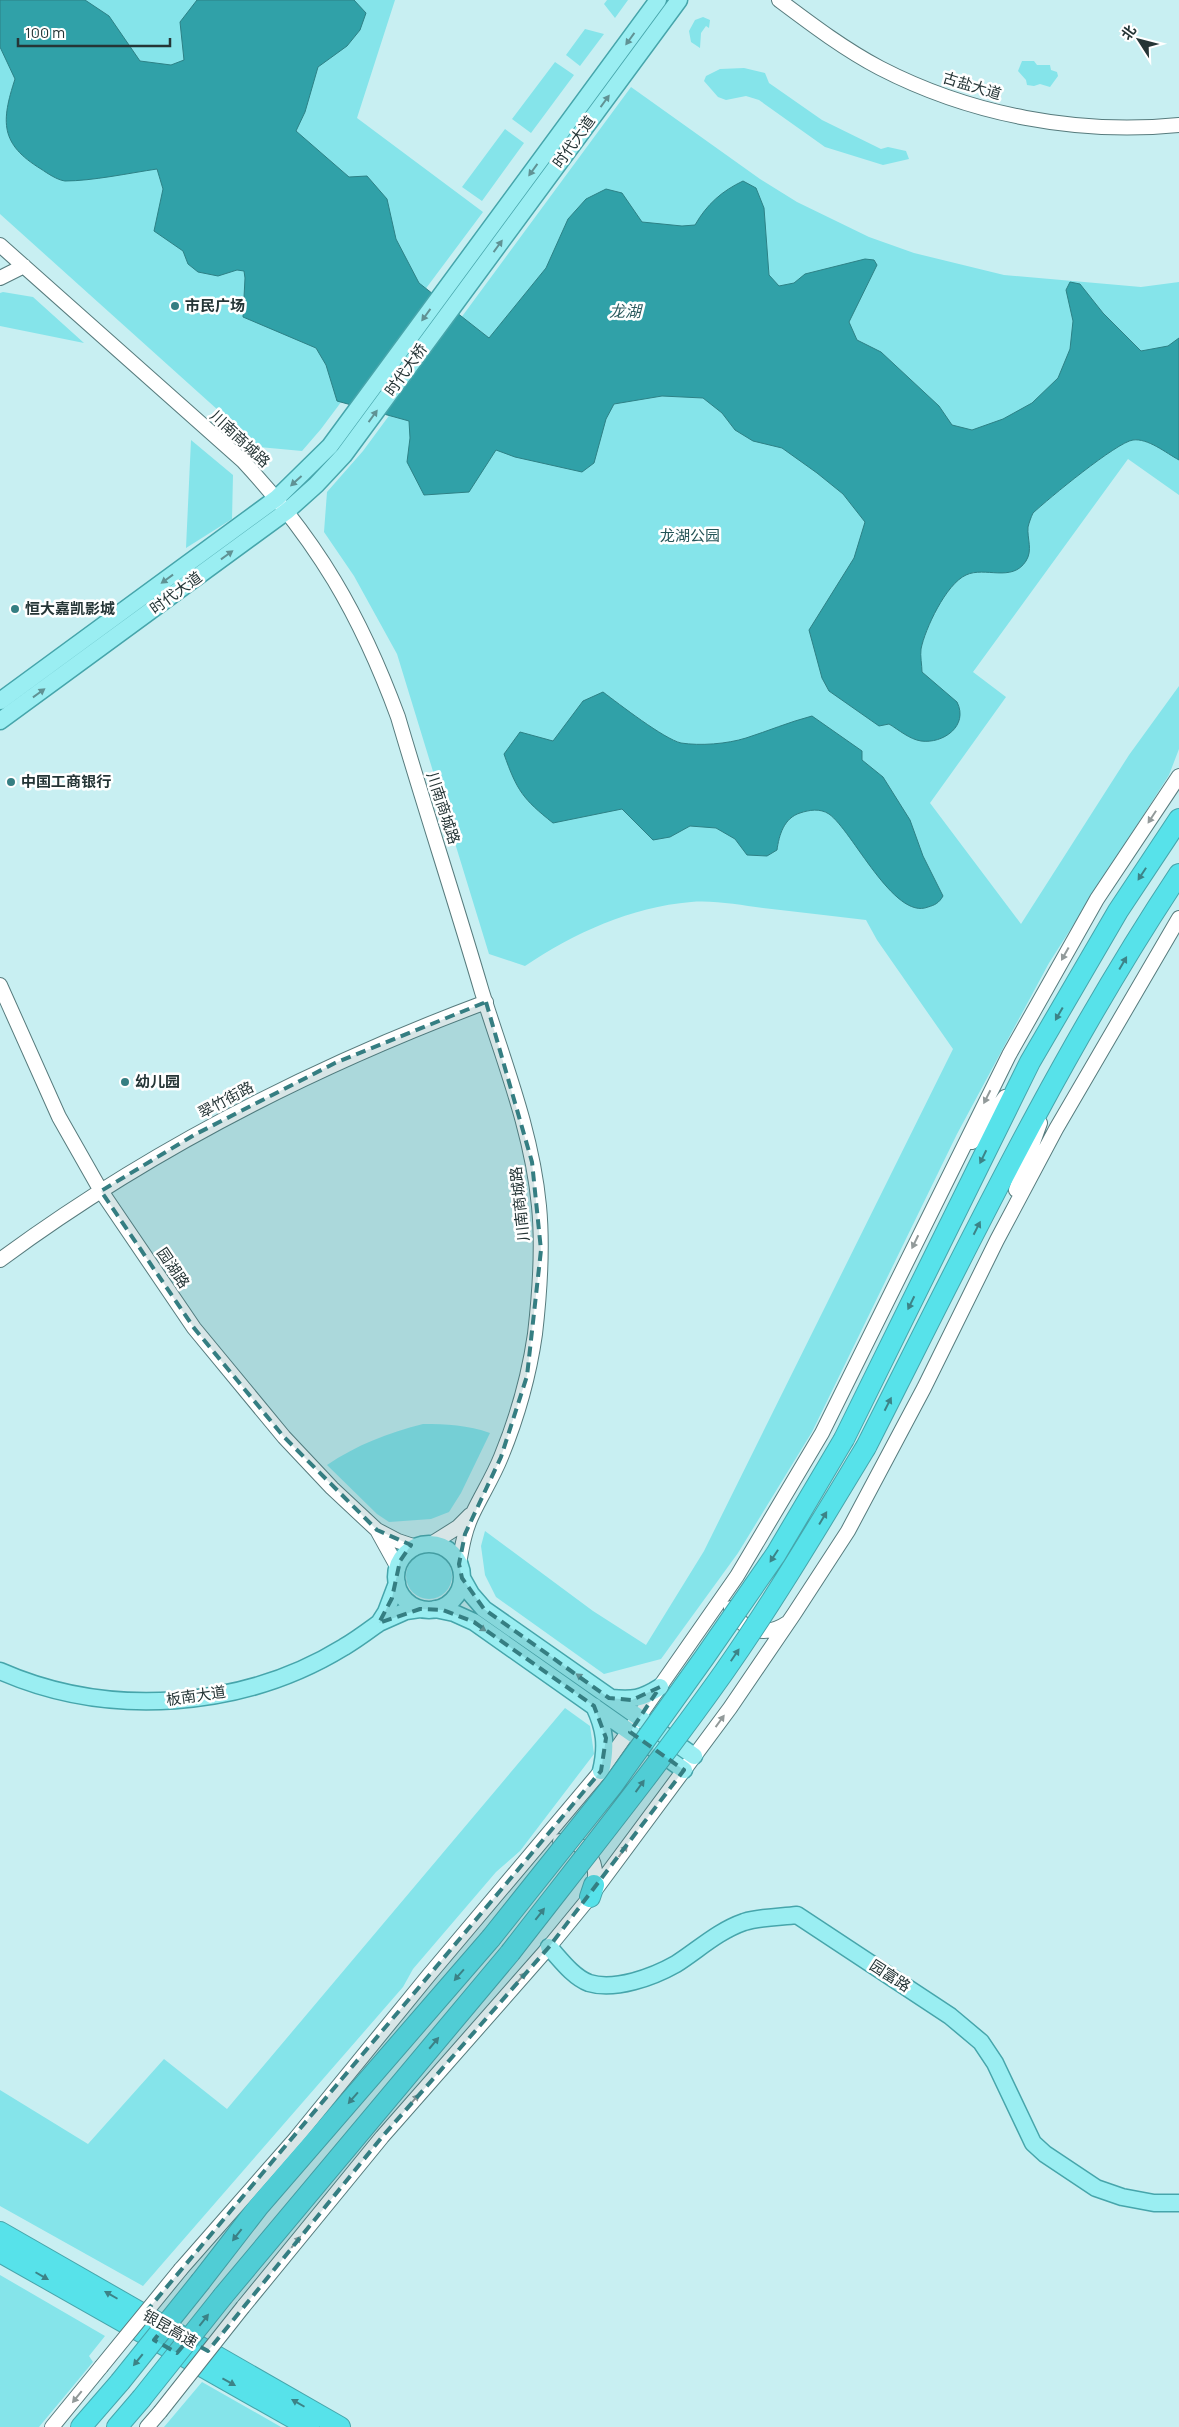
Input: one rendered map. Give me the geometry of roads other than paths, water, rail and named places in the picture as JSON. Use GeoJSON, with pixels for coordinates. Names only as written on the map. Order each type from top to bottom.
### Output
{"type":"FeatureCollection","features":[{"type":"Feature","properties":{"kind":"highway"},"geometry":{"type":"LineString","coordinates":[[82,2427],[202,2281],[259,2206],[491,1938],[612,1785],[776,1554],[844,1439],[1030,1062],[1118,911],[1179,819]]}},
{"type":"Feature","properties":{"kind":"highway"},"geometry":{"type":"LineString","coordinates":[[117,2427],[306,2195],[510,1953],[631,1798],[724,1672],[796,1564],[866,1447],[1006,1172],[1146,924],[1179,874]]}},
{"type":"Feature","properties":{"kind":"highway","name":"银昆高速"},"geometry":{"type":"LineString","coordinates":[[0,2232],[340,2427]]}},
{"type":"Feature","properties":{"kind":"highway","name":"银昆高速"},"geometry":{"type":"LineString","coordinates":[[0,2252],[308,2427]]}},
{"type":"Feature","properties":{"kind":"main road","name":"时代大道"},"geometry":{"type":"LineString","coordinates":[[455,276],[658,0]]}},
{"type":"Feature","properties":{"kind":"main road","name":"时代大道"},"geometry":{"type":"LineString","coordinates":[[469,285],[679,0]]}},
{"type":"Feature","properties":{"kind":"main road","name":"时代大桥"},"geometry":{"type":"LineString","coordinates":[[337,451],[455,276]]}},
{"type":"Feature","properties":{"kind":"main road","name":"时代大桥"},"geometry":{"type":"LineString","coordinates":[[337,451],[469,285]]}},
{"type":"Feature","properties":{"kind":"main road","name":"时代大道"},"geometry":{"type":"LineString","coordinates":[[0,701],[277,498],[337,451]]}},
{"type":"Feature","properties":{"kind":"main road","name":"时代大道"},"geometry":{"type":"LineString","coordinates":[[0,721],[287,511],[316,485],[337,451]]}},
{"type":"Feature","properties":{"kind":"main road"},"geometry":{"type":"LineString","coordinates":[[379,1623],[386,1612],[405,1555],[424,1545],[445,1548],[461,1571],[471,1594],[484,1609],[610,1698],[635,1725],[684,1770]]}},
{"type":"Feature","properties":{"kind":"main road"},"geometry":{"type":"LineString","coordinates":[[428,1609],[454,1598],[461,1586],[461,1571]]}},
{"type":"Feature","properties":{"kind":"main road"},"geometry":{"type":"LineString","coordinates":[[397,1576],[408,1602],[428,1609],[454,1613],[474,1622],[594,1706],[694,1756]]}},
{"type":"Feature","properties":{"kind":"main road","name":"板南大道"},"geometry":{"type":"LineString","coordinates":[[0,1671],[45,1687],[110,1700],[174,1701],[194,1699],[253,1686],[306,1667],[344,1647],[379,1623],[400,1614],[428,1609]]}},
{"type":"Feature","properties":{"kind":"main road"},"geometry":{"type":"LineString","coordinates":[[610,1698],[632,1700],[644,1697],[660,1687]]}},
{"type":"Feature","properties":{"kind":"main road"},"geometry":{"type":"LineString","coordinates":[[594,1706],[602,1723],[606,1738],[601,1772]]}},
{"type":"Feature","properties":{"kind":"main road","name":"园富路"},"geometry":{"type":"LineString","coordinates":[[549,1947],[569,1969],[588,1982],[610,1986],[642,1978],[675,1964],[709,1940],[744,1922],[797,1916],[950,2016],[981,2042],[995,2063],[1033,2143],[1045,2154],[1096,2188],[1122,2197],[1154,2203],[1179,2203]]}},
{"type":"Feature","properties":{"kind":"street","name":"古盐大道"},"geometry":{"type":"LineString","coordinates":[[779,0],[846,47],[881,68],[958,99],[1021,117],[1053,123],[1121,128],[1179,125]]}},
{"type":"Feature","properties":{"kind":"street","name":"川南商城路"},"geometry":{"type":"LineString","coordinates":[[0,245],[243,462],[277,498],[322,559],[357,619],[378,664],[398,717],[508,1071],[532,1162],[539,1204],[541,1250],[535,1334],[527,1376],[516,1415],[501,1456],[472,1513]]}},
{"type":"Feature","properties":{"kind":"street"},"geometry":{"type":"LineString","coordinates":[[0,278],[24,266]]}},
{"type":"Feature","properties":{"kind":"street"},"geometry":{"type":"LineString","coordinates":[[794,1614],[777,1629],[760,1631],[744,1626],[736,1618],[731,1608],[731,1586],[822,1434],[948,1175],[1009,1055],[1097,899],[1179,776]]}},
{"type":"Feature","properties":{"kind":"street"},"geometry":{"type":"LineString","coordinates":[[147,2427],[382,2137],[549,1947],[684,1770],[794,1614],[848,1531],[924,1388],[997,1240],[1056,1129],[1179,918]]}},
{"type":"Feature","properties":{"kind":"street","name":"园湖路"},"geometry":{"type":"LineString","coordinates":[[0,985],[59,1117],[101,1191],[194,1328],[284,1437],[332,1488],[376,1530]]}},
{"type":"Feature","properties":{"kind":"street","name":"翠竹街路"},"geometry":{"type":"LineString","coordinates":[[0,1260],[42,1229],[194,1135],[326,1067],[408,1031],[486,1002]]}},
{"type":"Feature","properties":{"kind":"street"},"geometry":{"type":"LineString","coordinates":[[948,1175],[1030,1062]]}},
{"type":"Feature","properties":{"kind":"street"},"geometry":{"type":"LineString","coordinates":[[997,1240],[1058,1077]]}},
{"type":"Feature","properties":{"kind":"street"},"geometry":{"type":"LineString","coordinates":[[376,1530],[398,1541],[424,1545],[458,1527],[472,1513]]}},
{"type":"Feature","properties":{"kind":"street"},"geometry":{"type":"LineString","coordinates":[[461,1571],[465,1534],[472,1513]]}},
{"type":"Feature","properties":{"kind":"street"},"geometry":{"type":"LineString","coordinates":[[376,1530],[397,1576]]}},
{"type":"Feature","properties":{"kind":"street"},"geometry":{"type":"LineString","coordinates":[[52,2427],[181,2269],[296,2138],[429,1975],[601,1772],[737,1576]]}},
{"type":"Feature","properties":{"kind":"street"},"geometry":{"type":"LineString","coordinates":[[536,1851],[558,1841],[569,1841],[580,1845],[589,1853],[594,1863],[596,1874],[592,1891]]}},
{"type":"Feature","properties":{"kind":"street"},"geometry":{"type":"LineString","coordinates":[[306,2195],[382,2137]]}},
{"type":"Feature","properties":{"kind":"street"},"geometry":{"type":"LineString","coordinates":[[259,2206],[296,2138]]}},
{"type":"Feature","properties":{"kind":"water","name":"龙湖"},"geometry":{"type":"Polygon","coordinates":[[[0,0],[85,0],[109,16],[140,61],[171,65],[184,60],[180,22],[197,0],[354,0],[366,13],[360,30],[347,46],[318,67],[305,112],[296,131],[349,177],[367,176],[387,199],[396,239],[419,283],[489,338],[546,268],[568,219],[586,199],[606,189],[622,193],[642,222],[682,226],[695,225],[716,199],[728,189],[743,181],[756,188],[764,208],[769,275],[779,286],[794,283],[805,274],[865,259],[874,260],[877,265],[849,322],[857,340],[881,352],[939,406],[952,425],[972,430],[1003,419],[1032,403],[1058,378],[1070,349],[1073,321],[1066,290],[1070,282],[1080,284],[1103,313],[1141,351],[1168,346],[1179,338],[1179,460],[1145,441],[1133,440],[1098,460],[1033,513],[1028,527],[1029,553],[1026,561],[1020,568],[1006,573],[973,573],[958,580],[944,597],[923,640],[921,649],[922,672],[957,702],[960,719],[957,726],[952,732],[938,740],[921,741],[904,734],[889,724],[879,726],[829,691],[822,678],[809,630],[854,558],[865,522],[843,494],[782,448],[753,441],[735,430],[722,413],[703,398],[662,396],[614,404],[606,419],[594,463],[582,472],[515,457],[496,450],[469,492],[424,495],[407,462],[410,438],[409,421],[337,401],[326,365],[316,348],[243,317],[244,271],[237,270],[218,276],[198,272],[188,264],[183,251],[154,231],[163,189],[157,169],[65,181],[55,178],[28,160],[18,150],[11,141],[7,131],[7,108],[15,79],[0,47],[0,0]]]}},
{"type":"Feature","properties":{"kind":"water"},"geometry":{"type":"Polygon","coordinates":[[[603,692],[664,735],[681,743],[688,744],[714,744],[739,740],[812,716],[862,751],[862,760],[883,777],[910,820],[923,856],[943,896],[937,903],[928,907],[915,908],[901,901],[874,872],[838,823],[829,814],[822,811],[807,811],[794,815],[783,828],[777,850],[767,856],[747,855],[735,839],[716,828],[690,826],[670,837],[653,840],[622,809],[553,823],[528,800],[517,786],[504,754],[520,732],[553,741],[583,701],[603,692]]]}},
{"type":"Feature","properties":{"kind":"place","name":"市民广场"},"geometry":{"type":"Point","coordinates":[175,306]}},
{"type":"Feature","properties":{"kind":"place","name":"恒大嘉凯影城"},"geometry":{"type":"Point","coordinates":[15,609]}},
{"type":"Feature","properties":{"kind":"place","name":"中国工商银行"},"geometry":{"type":"Point","coordinates":[11,782]}},
{"type":"Feature","properties":{"kind":"place","name":"幼儿园"},"geometry":{"type":"Point","coordinates":[125,1082]}},
{"type":"Feature","properties":{"kind":"park label","name":"龙湖公园"},"geometry":{"type":"Point","coordinates":[690,536]}}]}
